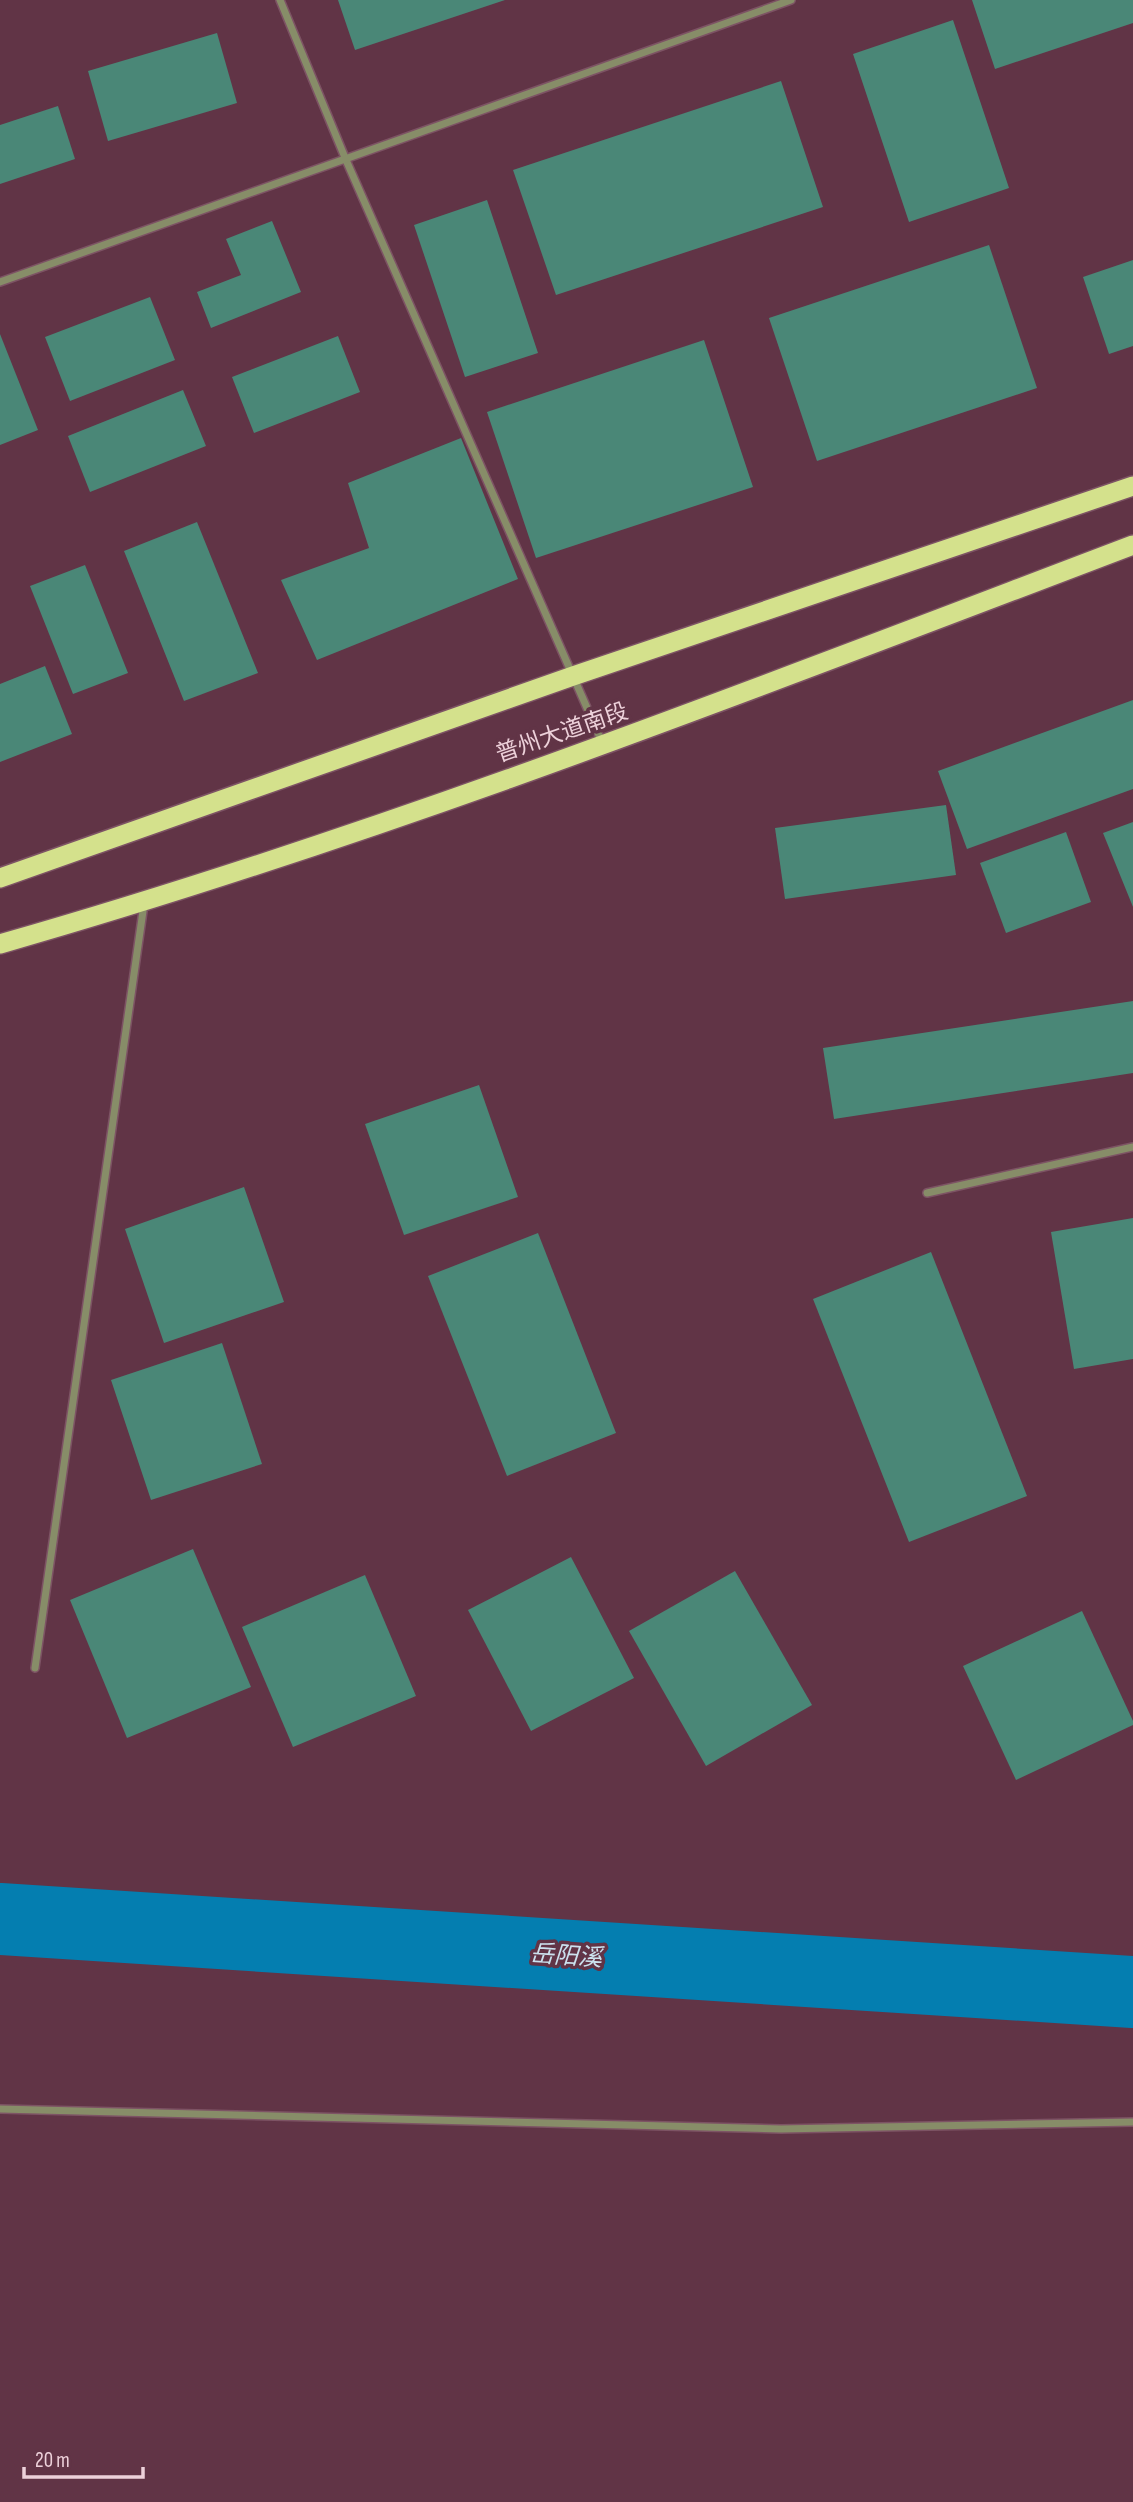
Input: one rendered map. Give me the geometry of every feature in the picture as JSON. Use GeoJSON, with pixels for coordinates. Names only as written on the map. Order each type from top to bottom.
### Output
{"type":"FeatureCollection","features":[{"type":"Feature","properties":{"kind":"highway"},"geometry":{"type":"LineString","coordinates":[[0,878],[573,676],[1133,486]]}},
{"type":"Feature","properties":{"kind":"highway","name":"普州大道南段"},"geometry":{"type":"LineString","coordinates":[[0,944],[145,903],[604,746],[1133,545]]}},
{"type":"Feature","properties":{"kind":"street"},"geometry":{"type":"LineString","coordinates":[[280,0],[346,160],[604,746]]}},
{"type":"Feature","properties":{"kind":"street"},"geometry":{"type":"LineString","coordinates":[[0,282],[791,0]]}},
{"type":"Feature","properties":{"kind":"street"},"geometry":{"type":"LineString","coordinates":[[35,1668],[145,903]]}},
{"type":"Feature","properties":{"kind":"street"},"geometry":{"type":"LineString","coordinates":[[927,1193],[1133,1147]]}},
{"type":"Feature","properties":{"kind":"street"},"geometry":{"type":"LineString","coordinates":[[0,2109],[781,2129],[1133,2122]]}},
{"type":"Feature","properties":{"kind":"building"},"geometry":{"type":"Polygon","coordinates":[[[338,0],[505,0],[355,50],[338,0]]]}},
{"type":"Feature","properties":{"kind":"building"},"geometry":{"type":"Polygon","coordinates":[[[972,0],[1133,0],[1133,23],[995,69],[972,0]]]}},
{"type":"Feature","properties":{"kind":"building"},"geometry":{"type":"Polygon","coordinates":[[[953,20],[1009,188],[909,222],[853,54],[953,20]]]}},
{"type":"Feature","properties":{"kind":"building"},"geometry":{"type":"Polygon","coordinates":[[[217,33],[237,103],[108,141],[88,71],[217,33]]]}},
{"type":"Feature","properties":{"kind":"building"},"geometry":{"type":"Polygon","coordinates":[[[781,81],[823,207],[556,295],[513,170],[781,81]]]}},
{"type":"Feature","properties":{"kind":"building"},"geometry":{"type":"Polygon","coordinates":[[[58,106],[75,159],[0,184],[0,125],[58,106]]]}},
{"type":"Feature","properties":{"kind":"building"},"geometry":{"type":"Polygon","coordinates":[[[487,200],[538,353],[465,377],[414,225],[487,200]]]}},
{"type":"Feature","properties":{"kind":"building"},"geometry":{"type":"Polygon","coordinates":[[[272,221],[301,292],[211,328],[197,292],[241,275],[226,239],[272,221]]]}},
{"type":"Feature","properties":{"kind":"building"},"geometry":{"type":"Polygon","coordinates":[[[989,245],[1037,388],[817,461],[769,318],[989,245]]]}},
{"type":"Feature","properties":{"kind":"building"},"geometry":{"type":"Polygon","coordinates":[[[1133,260],[1133,346],[1109,354],[1083,277],[1133,260]]]}},
{"type":"Feature","properties":{"kind":"building"},"geometry":{"type":"Polygon","coordinates":[[[150,297],[175,360],[70,401],[45,337],[150,297]]]}},
{"type":"Feature","properties":{"kind":"building"},"geometry":{"type":"Polygon","coordinates":[[[0,334],[38,430],[0,445],[0,334]]]}},
{"type":"Feature","properties":{"kind":"building"},"geometry":{"type":"Polygon","coordinates":[[[338,336],[360,392],[254,433],[232,377],[338,336]]]}},
{"type":"Feature","properties":{"kind":"building"},"geometry":{"type":"Polygon","coordinates":[[[704,340],[753,487],[536,558],[487,412],[704,340]]]}},
{"type":"Feature","properties":{"kind":"building"},"geometry":{"type":"Polygon","coordinates":[[[183,390],[206,446],[90,492],[68,436],[183,390]]]}},
{"type":"Feature","properties":{"kind":"building"},"geometry":{"type":"Polygon","coordinates":[[[461,438],[518,579],[317,660],[281,580],[369,548],[348,483],[461,438]]]}},
{"type":"Feature","properties":{"kind":"building"},"geometry":{"type":"Polygon","coordinates":[[[197,522],[258,673],[184,701],[124,551],[197,522]]]}},
{"type":"Feature","properties":{"kind":"building"},"geometry":{"type":"Polygon","coordinates":[[[85,565],[128,673],[73,694],[30,586],[85,565]]]}},
{"type":"Feature","properties":{"kind":"building"},"geometry":{"type":"Polygon","coordinates":[[[45,666],[72,734],[0,762],[0,684],[45,666]]]}},
{"type":"Feature","properties":{"kind":"building"},"geometry":{"type":"Polygon","coordinates":[[[1133,700],[1133,789],[967,849],[938,771],[1133,700]]]}},
{"type":"Feature","properties":{"kind":"building"},"geometry":{"type":"Polygon","coordinates":[[[946,805],[956,875],[785,899],[775,828],[946,805]]]}},
{"type":"Feature","properties":{"kind":"building"},"geometry":{"type":"Polygon","coordinates":[[[1133,822],[1133,907],[1103,833],[1133,822]]]}},
{"type":"Feature","properties":{"kind":"building"},"geometry":{"type":"Polygon","coordinates":[[[1066,832],[1091,902],[1006,933],[980,863],[1066,832]]]}},
{"type":"Feature","properties":{"kind":"building"},"geometry":{"type":"Polygon","coordinates":[[[1133,1001],[1133,1073],[834,1119],[823,1048],[1133,1001]]]}},
{"type":"Feature","properties":{"kind":"building"},"geometry":{"type":"Polygon","coordinates":[[[479,1085],[518,1197],[404,1235],[365,1124],[479,1085]]]}},
{"type":"Feature","properties":{"kind":"building"},"geometry":{"type":"Polygon","coordinates":[[[244,1187],[284,1302],[164,1343],[125,1229],[244,1187]]]}},
{"type":"Feature","properties":{"kind":"building"},"geometry":{"type":"Polygon","coordinates":[[[1133,1218],[1133,1359],[1074,1369],[1051,1232],[1133,1218]]]}},
{"type":"Feature","properties":{"kind":"building"},"geometry":{"type":"Polygon","coordinates":[[[538,1233],[616,1433],[507,1476],[428,1276],[538,1233]]]}},
{"type":"Feature","properties":{"kind":"building"},"geometry":{"type":"Polygon","coordinates":[[[931,1252],[1027,1496],[909,1542],[813,1299],[931,1252]]]}},
{"type":"Feature","properties":{"kind":"building"},"geometry":{"type":"Polygon","coordinates":[[[222,1343],[262,1464],[151,1500],[111,1380],[222,1343]]]}},
{"type":"Feature","properties":{"kind":"building"},"geometry":{"type":"Polygon","coordinates":[[[193,1549],[251,1687],[127,1738],[70,1600],[193,1549]]]}},
{"type":"Feature","properties":{"kind":"building"},"geometry":{"type":"Polygon","coordinates":[[[571,1557],[634,1678],[531,1731],[468,1610],[571,1557]]]}},
{"type":"Feature","properties":{"kind":"building"},"geometry":{"type":"Polygon","coordinates":[[[735,1571],[812,1705],[706,1766],[629,1631],[735,1571]]]}},
{"type":"Feature","properties":{"kind":"building"},"geometry":{"type":"Polygon","coordinates":[[[365,1575],[416,1696],[293,1747],[242,1627],[365,1575]]]}},
{"type":"Feature","properties":{"kind":"building"},"geometry":{"type":"Polygon","coordinates":[[[1082,1611],[1133,1725],[1016,1780],[963,1666],[1082,1611]]]}},
{"type":"Feature","properties":{"kind":"waterway","name":"岳阳溪"},"geometry":{"type":"LineString","coordinates":[[0,1919],[1133,1992]]}}]}
